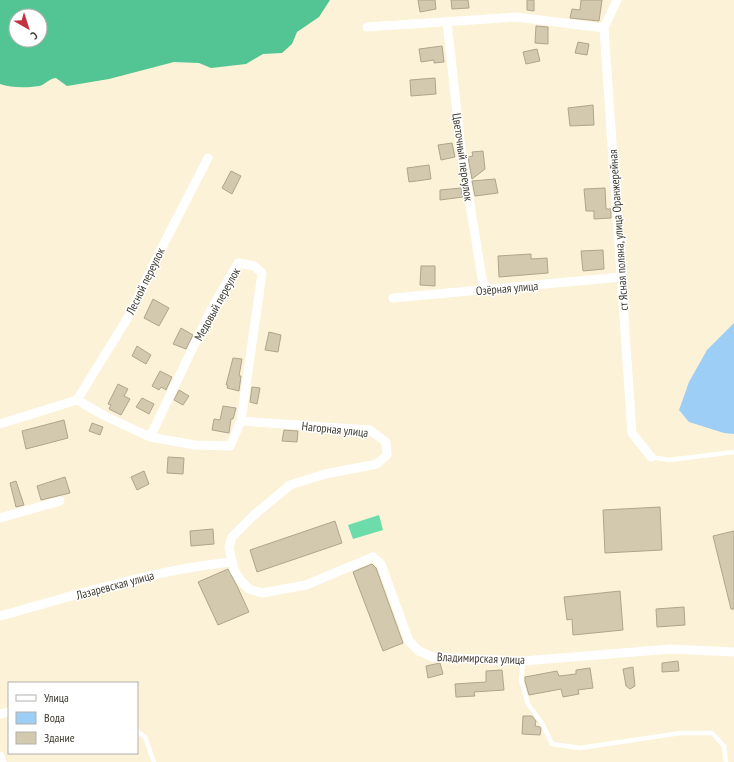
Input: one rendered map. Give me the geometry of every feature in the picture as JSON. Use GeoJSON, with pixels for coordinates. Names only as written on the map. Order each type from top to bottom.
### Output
{"type":"FeatureCollection","features":[{"type":"Feature","properties":{"kind":"street","name":"ст Ясная поляна, улица Оранжерейная"},"geometry":{"type":"LineString","coordinates":[[617,0],[604,28],[632,434],[651,457]]}},
{"type":"Feature","properties":{"kind":"street"},"geometry":{"type":"LineString","coordinates":[[367,27],[516,17],[604,28]]}},
{"type":"Feature","properties":{"kind":"street","name":"Цветочный переулок"},"geometry":{"type":"LineString","coordinates":[[447,22],[461,150],[483,284],[489,289]]}},
{"type":"Feature","properties":{"kind":"street","name":"Лесной переулок"},"geometry":{"type":"LineString","coordinates":[[77,400],[130,314],[156,259],[208,158]]}},
{"type":"Feature","properties":{"kind":"street","name":"Медовый переулок"},"geometry":{"type":"LineString","coordinates":[[150,437],[212,308],[238,263],[254,266],[262,273],[241,421]]}},
{"type":"Feature","properties":{"kind":"street","name":"Озёрная улица"},"geometry":{"type":"LineString","coordinates":[[393,298],[621,277]]}},
{"type":"Feature","properties":{"kind":"street"},"geometry":{"type":"LineString","coordinates":[[0,424],[77,400],[105,416],[150,437],[195,445],[230,446],[241,421]]}},
{"type":"Feature","properties":{"kind":"street","name":"Нагорная улица"},"geometry":{"type":"LineString","coordinates":[[241,421],[370,430],[386,442],[387,455],[377,464],[325,474],[290,485],[253,516],[232,537],[229,547],[231,562],[234,570],[240,581],[249,589]]}},
{"type":"Feature","properties":{"kind":"street"},"geometry":{"type":"LineString","coordinates":[[0,518],[60,501]]}},
{"type":"Feature","properties":{"kind":"street","name":"Владимирская улица"},"geometry":{"type":"LineString","coordinates":[[249,589],[262,593],[306,585],[373,557],[381,564],[410,641],[419,651],[433,657],[522,661],[671,649],[734,652]]}},
{"type":"Feature","properties":{"kind":"street","name":"Лазаревская улица"},"geometry":{"type":"LineString","coordinates":[[0,616],[161,573],[204,565],[231,562]]}},
{"type":"Feature","properties":{"kind":"street"},"geometry":{"type":"LineString","coordinates":[[0,756],[2,762]]}},
{"type":"Feature","properties":{"kind":"lane"},"geometry":{"type":"LineString","coordinates":[[651,457],[669,460],[734,452]]}},
{"type":"Feature","properties":{"kind":"lane"},"geometry":{"type":"LineString","coordinates":[[522,661],[521,680],[528,704],[542,723],[552,744],[580,748],[681,734],[712,733],[724,746],[726,762]]}},
{"type":"Feature","properties":{"kind":"lane"},"geometry":{"type":"LineString","coordinates":[[138,732],[145,737],[154,762]]}},
{"type":"Feature","properties":{"kind":"green space"},"geometry":{"type":"Polygon","coordinates":[[[0,0],[330,0],[319,17],[297,32],[292,44],[282,53],[263,54],[246,64],[211,68],[199,63],[174,62],[109,79],[67,86],[56,78],[34,87],[14,87],[0,84],[0,0]]]}},
{"type":"Feature","properties":{"kind":"green space"},"geometry":{"type":"Polygon","coordinates":[[[379,515],[383,530],[353,539],[348,525],[379,515]]]}},
{"type":"Feature","properties":{"kind":"water"},"geometry":{"type":"Polygon","coordinates":[[[734,323],[734,434],[724,433],[689,422],[679,410],[689,382],[707,350],[734,323]]]}},
{"type":"Feature","properties":{"kind":"building"},"geometry":{"type":"Polygon","coordinates":[[[418,0],[435,0],[436,9],[420,12],[418,0]]]}},
{"type":"Feature","properties":{"kind":"building"},"geometry":{"type":"Polygon","coordinates":[[[451,0],[468,0],[469,8],[452,9],[451,0]]]}},
{"type":"Feature","properties":{"kind":"building"},"geometry":{"type":"Polygon","coordinates":[[[527,0],[534,0],[534,11],[527,10],[527,0]]]}},
{"type":"Feature","properties":{"kind":"building"},"geometry":{"type":"Polygon","coordinates":[[[581,0],[602,0],[599,21],[570,18],[572,9],[580,10],[581,0]]]}},
{"type":"Feature","properties":{"kind":"building"},"geometry":{"type":"Polygon","coordinates":[[[536,26],[548,27],[548,44],[535,43],[536,26]]]}},
{"type":"Feature","properties":{"kind":"building"},"geometry":{"type":"Polygon","coordinates":[[[578,42],[589,44],[587,55],[575,53],[578,42]]]}},
{"type":"Feature","properties":{"kind":"building"},"geometry":{"type":"Polygon","coordinates":[[[442,46],[444,62],[434,63],[434,60],[421,62],[419,49],[442,46]]]}},
{"type":"Feature","properties":{"kind":"building"},"geometry":{"type":"Polygon","coordinates":[[[537,49],[540,61],[526,64],[523,52],[537,49]]]}},
{"type":"Feature","properties":{"kind":"building"},"geometry":{"type":"Polygon","coordinates":[[[435,78],[436,94],[411,96],[410,80],[435,78]]]}},
{"type":"Feature","properties":{"kind":"building"},"geometry":{"type":"Polygon","coordinates":[[[593,105],[594,125],[570,126],[568,108],[593,105]]]}},
{"type":"Feature","properties":{"kind":"building"},"geometry":{"type":"Polygon","coordinates":[[[452,143],[455,157],[441,160],[438,145],[452,143]]]}},
{"type":"Feature","properties":{"kind":"building"},"geometry":{"type":"Polygon","coordinates":[[[483,151],[485,169],[472,179],[468,157],[473,156],[472,152],[483,151]]]}},
{"type":"Feature","properties":{"kind":"building"},"geometry":{"type":"Polygon","coordinates":[[[429,165],[431,179],[409,182],[407,168],[429,165]]]}},
{"type":"Feature","properties":{"kind":"building"},"geometry":{"type":"Polygon","coordinates":[[[231,171],[241,176],[232,194],[222,188],[231,171]]]}},
{"type":"Feature","properties":{"kind":"building"},"geometry":{"type":"Polygon","coordinates":[[[495,179],[498,193],[475,196],[472,181],[495,179]]]}},
{"type":"Feature","properties":{"kind":"building"},"geometry":{"type":"Polygon","coordinates":[[[461,188],[463,197],[440,200],[440,190],[461,188]]]}},
{"type":"Feature","properties":{"kind":"building"},"geometry":{"type":"Polygon","coordinates":[[[605,188],[606,209],[611,209],[611,218],[594,219],[594,211],[586,211],[584,189],[605,188]]]}},
{"type":"Feature","properties":{"kind":"building"},"geometry":{"type":"Polygon","coordinates":[[[603,250],[604,269],[583,271],[581,251],[603,250]]]}},
{"type":"Feature","properties":{"kind":"building"},"geometry":{"type":"Polygon","coordinates":[[[531,254],[531,259],[547,258],[548,273],[499,277],[498,256],[531,254]]]}},
{"type":"Feature","properties":{"kind":"building"},"geometry":{"type":"Polygon","coordinates":[[[421,266],[435,266],[435,286],[420,285],[421,266]]]}},
{"type":"Feature","properties":{"kind":"building"},"geometry":{"type":"Polygon","coordinates":[[[153,299],[169,308],[159,326],[144,318],[153,299]]]}},
{"type":"Feature","properties":{"kind":"building"},"geometry":{"type":"Polygon","coordinates":[[[181,328],[193,335],[186,349],[173,344],[181,328]]]}},
{"type":"Feature","properties":{"kind":"building"},"geometry":{"type":"Polygon","coordinates":[[[269,332],[281,335],[278,352],[265,350],[269,332]]]}},
{"type":"Feature","properties":{"kind":"building"},"geometry":{"type":"Polygon","coordinates":[[[137,346],[151,355],[146,364],[132,356],[137,346]]]}},
{"type":"Feature","properties":{"kind":"building"},"geometry":{"type":"Polygon","coordinates":[[[233,358],[242,359],[239,376],[241,376],[239,391],[227,388],[228,385],[226,385],[233,358]]]}},
{"type":"Feature","properties":{"kind":"building"},"geometry":{"type":"Polygon","coordinates":[[[160,371],[172,377],[166,390],[161,387],[159,390],[152,386],[160,371]]]}},
{"type":"Feature","properties":{"kind":"building"},"geometry":{"type":"Polygon","coordinates":[[[118,384],[128,389],[124,396],[130,399],[121,415],[109,409],[111,405],[108,404],[118,384]]]}},
{"type":"Feature","properties":{"kind":"building"},"geometry":{"type":"Polygon","coordinates":[[[252,387],[260,388],[257,404],[250,402],[252,387]]]}},
{"type":"Feature","properties":{"kind":"building"},"geometry":{"type":"Polygon","coordinates":[[[179,390],[189,396],[183,405],[174,400],[179,390]]]}},
{"type":"Feature","properties":{"kind":"building"},"geometry":{"type":"Polygon","coordinates":[[[142,398],[154,404],[149,414],[136,407],[142,398]]]}},
{"type":"Feature","properties":{"kind":"building"},"geometry":{"type":"Polygon","coordinates":[[[223,406],[236,408],[233,419],[231,419],[229,433],[212,430],[214,419],[220,420],[223,406]]]}},
{"type":"Feature","properties":{"kind":"building"},"geometry":{"type":"Polygon","coordinates":[[[64,420],[68,438],[26,449],[22,431],[64,420]]]}},
{"type":"Feature","properties":{"kind":"building"},"geometry":{"type":"Polygon","coordinates":[[[92,423],[103,427],[100,435],[89,431],[92,423]]]}},
{"type":"Feature","properties":{"kind":"building"},"geometry":{"type":"Polygon","coordinates":[[[284,430],[298,431],[297,442],[282,441],[284,430]]]}},
{"type":"Feature","properties":{"kind":"building"},"geometry":{"type":"Polygon","coordinates":[[[168,457],[184,458],[183,474],[167,473],[168,457]]]}},
{"type":"Feature","properties":{"kind":"building"},"geometry":{"type":"Polygon","coordinates":[[[144,471],[149,484],[137,490],[131,477],[144,471]]]}},
{"type":"Feature","properties":{"kind":"building"},"geometry":{"type":"Polygon","coordinates":[[[65,477],[70,493],[41,500],[37,486],[65,477]]]}},
{"type":"Feature","properties":{"kind":"building"},"geometry":{"type":"Polygon","coordinates":[[[16,481],[24,505],[16,507],[10,483],[16,481]]]}},
{"type":"Feature","properties":{"kind":"building"},"geometry":{"type":"Polygon","coordinates":[[[660,507],[662,550],[605,553],[603,510],[660,507]]]}},
{"type":"Feature","properties":{"kind":"building"},"geometry":{"type":"Polygon","coordinates":[[[335,521],[342,543],[257,572],[250,550],[335,521]]]}},
{"type":"Feature","properties":{"kind":"building"},"geometry":{"type":"Polygon","coordinates":[[[213,529],[214,544],[191,546],[190,531],[213,529]]]}},
{"type":"Feature","properties":{"kind":"building"},"geometry":{"type":"Polygon","coordinates":[[[734,531],[734,609],[731,609],[713,536],[734,531]]]}},
{"type":"Feature","properties":{"kind":"building"},"geometry":{"type":"Polygon","coordinates":[[[372,564],[376,568],[403,643],[383,651],[353,572],[372,564]]]}},
{"type":"Feature","properties":{"kind":"building"},"geometry":{"type":"Polygon","coordinates":[[[228,569],[249,612],[218,625],[198,582],[228,569]]]}},
{"type":"Feature","properties":{"kind":"building"},"geometry":{"type":"Polygon","coordinates":[[[620,591],[623,630],[573,635],[572,619],[567,620],[564,597],[620,591]]]}},
{"type":"Feature","properties":{"kind":"building"},"geometry":{"type":"Polygon","coordinates":[[[684,607],[685,625],[657,627],[656,609],[684,607]]]}},
{"type":"Feature","properties":{"kind":"building"},"geometry":{"type":"Polygon","coordinates":[[[678,661],[679,671],[662,672],[662,663],[678,661]]]}},
{"type":"Feature","properties":{"kind":"building"},"geometry":{"type":"Polygon","coordinates":[[[440,663],[443,674],[428,678],[426,666],[440,663]]]}},
{"type":"Feature","properties":{"kind":"building"},"geometry":{"type":"Polygon","coordinates":[[[633,667],[635,686],[630,689],[626,686],[623,669],[633,667]]]}},
{"type":"Feature","properties":{"kind":"building"},"geometry":{"type":"Polygon","coordinates":[[[590,668],[593,688],[578,690],[579,694],[563,697],[561,689],[529,695],[525,677],[557,671],[559,676],[576,674],[576,670],[590,668]]]}},
{"type":"Feature","properties":{"kind":"building"},"geometry":{"type":"Polygon","coordinates":[[[502,670],[504,690],[474,692],[475,696],[456,697],[455,684],[486,682],[486,671],[502,670]]]}},
{"type":"Feature","properties":{"kind":"building"},"geometry":{"type":"Polygon","coordinates":[[[523,716],[532,716],[536,721],[535,726],[540,727],[541,729],[540,735],[522,734],[523,716]]]}}]}
